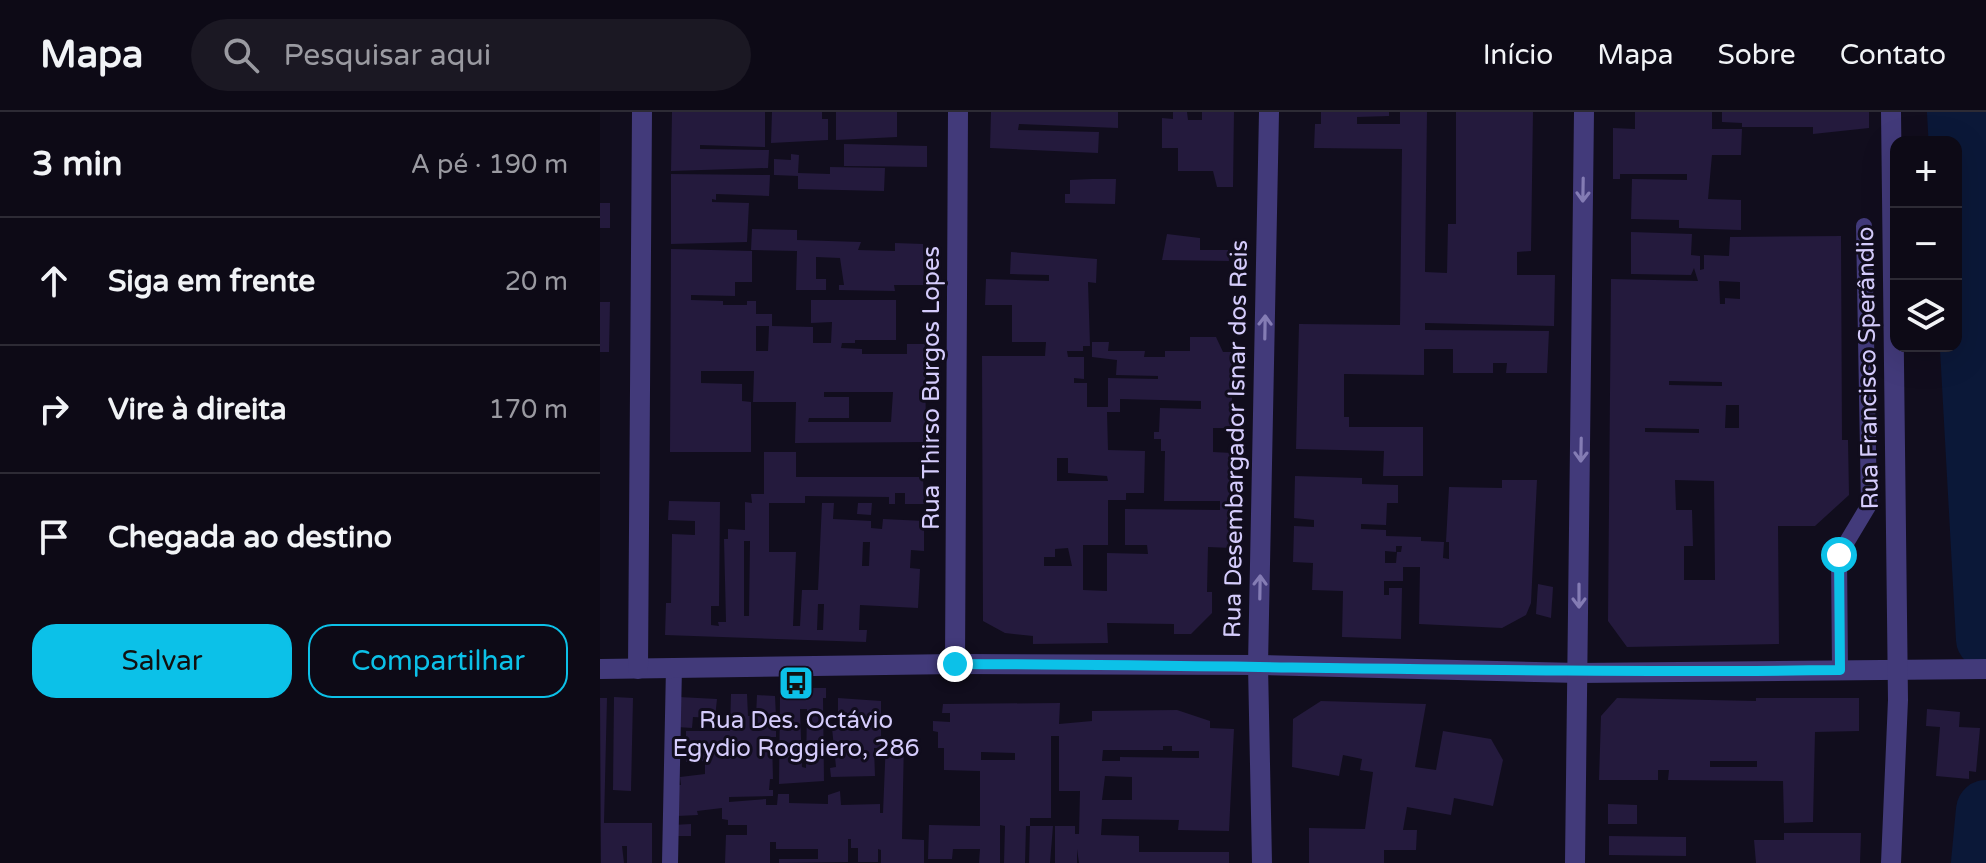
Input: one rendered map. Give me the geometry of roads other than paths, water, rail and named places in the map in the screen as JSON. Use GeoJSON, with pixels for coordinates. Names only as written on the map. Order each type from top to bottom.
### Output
{"type":"FeatureCollection","features":[{"type":"Feature","properties":{"kind":"street"},"geometry":{"type":"LineString","coordinates":[[638,669],[642,112]]}},
{"type":"Feature","properties":{"kind":"street","name":"Rua Thirso Burgos Lopes"},"geometry":{"type":"LineString","coordinates":[[955,664],[958,112]]}},
{"type":"Feature","properties":{"kind":"street","name":"Rua Desembargador Isnar dos Reis"},"geometry":{"type":"LineString","coordinates":[[1262,863],[1258,665],[1269,112]]}},
{"type":"Feature","properties":{"kind":"street"},"geometry":{"type":"LineString","coordinates":[[1575,863],[1584,112]]}},
{"type":"Feature","properties":{"kind":"street","name":"Rua Francisco Sperândio"},"geometry":{"type":"LineString","coordinates":[[1891,112],[1897,669],[1891,863]]}},
{"type":"Feature","properties":{"kind":"street"},"geometry":{"type":"LineString","coordinates":[[600,669],[955,664],[1258,665],[1579,673],[1986,669]]}},
{"type":"Feature","properties":{"kind":"lane"},"geometry":{"type":"LineString","coordinates":[[1840,670],[1839,555],[1869,505],[1864,226]]}},
{"type":"Feature","properties":{"kind":"lane"},"geometry":{"type":"LineString","coordinates":[[670,863],[674,667]]}},
{"type":"Feature","properties":{"kind":"waterway"},"geometry":{"type":"LineString","coordinates":[[1957,112],[1986,639]]}},
{"type":"Feature","properties":{"kind":"waterway"},"geometry":{"type":"LineString","coordinates":[[1981,863],[1986,810]]}},
{"type":"Feature","properties":{"kind":"place","name":"Rua Des. Octávio Egydio Roggiero, 286"},"geometry":{"type":"Point","coordinates":[796,683]}}]}
